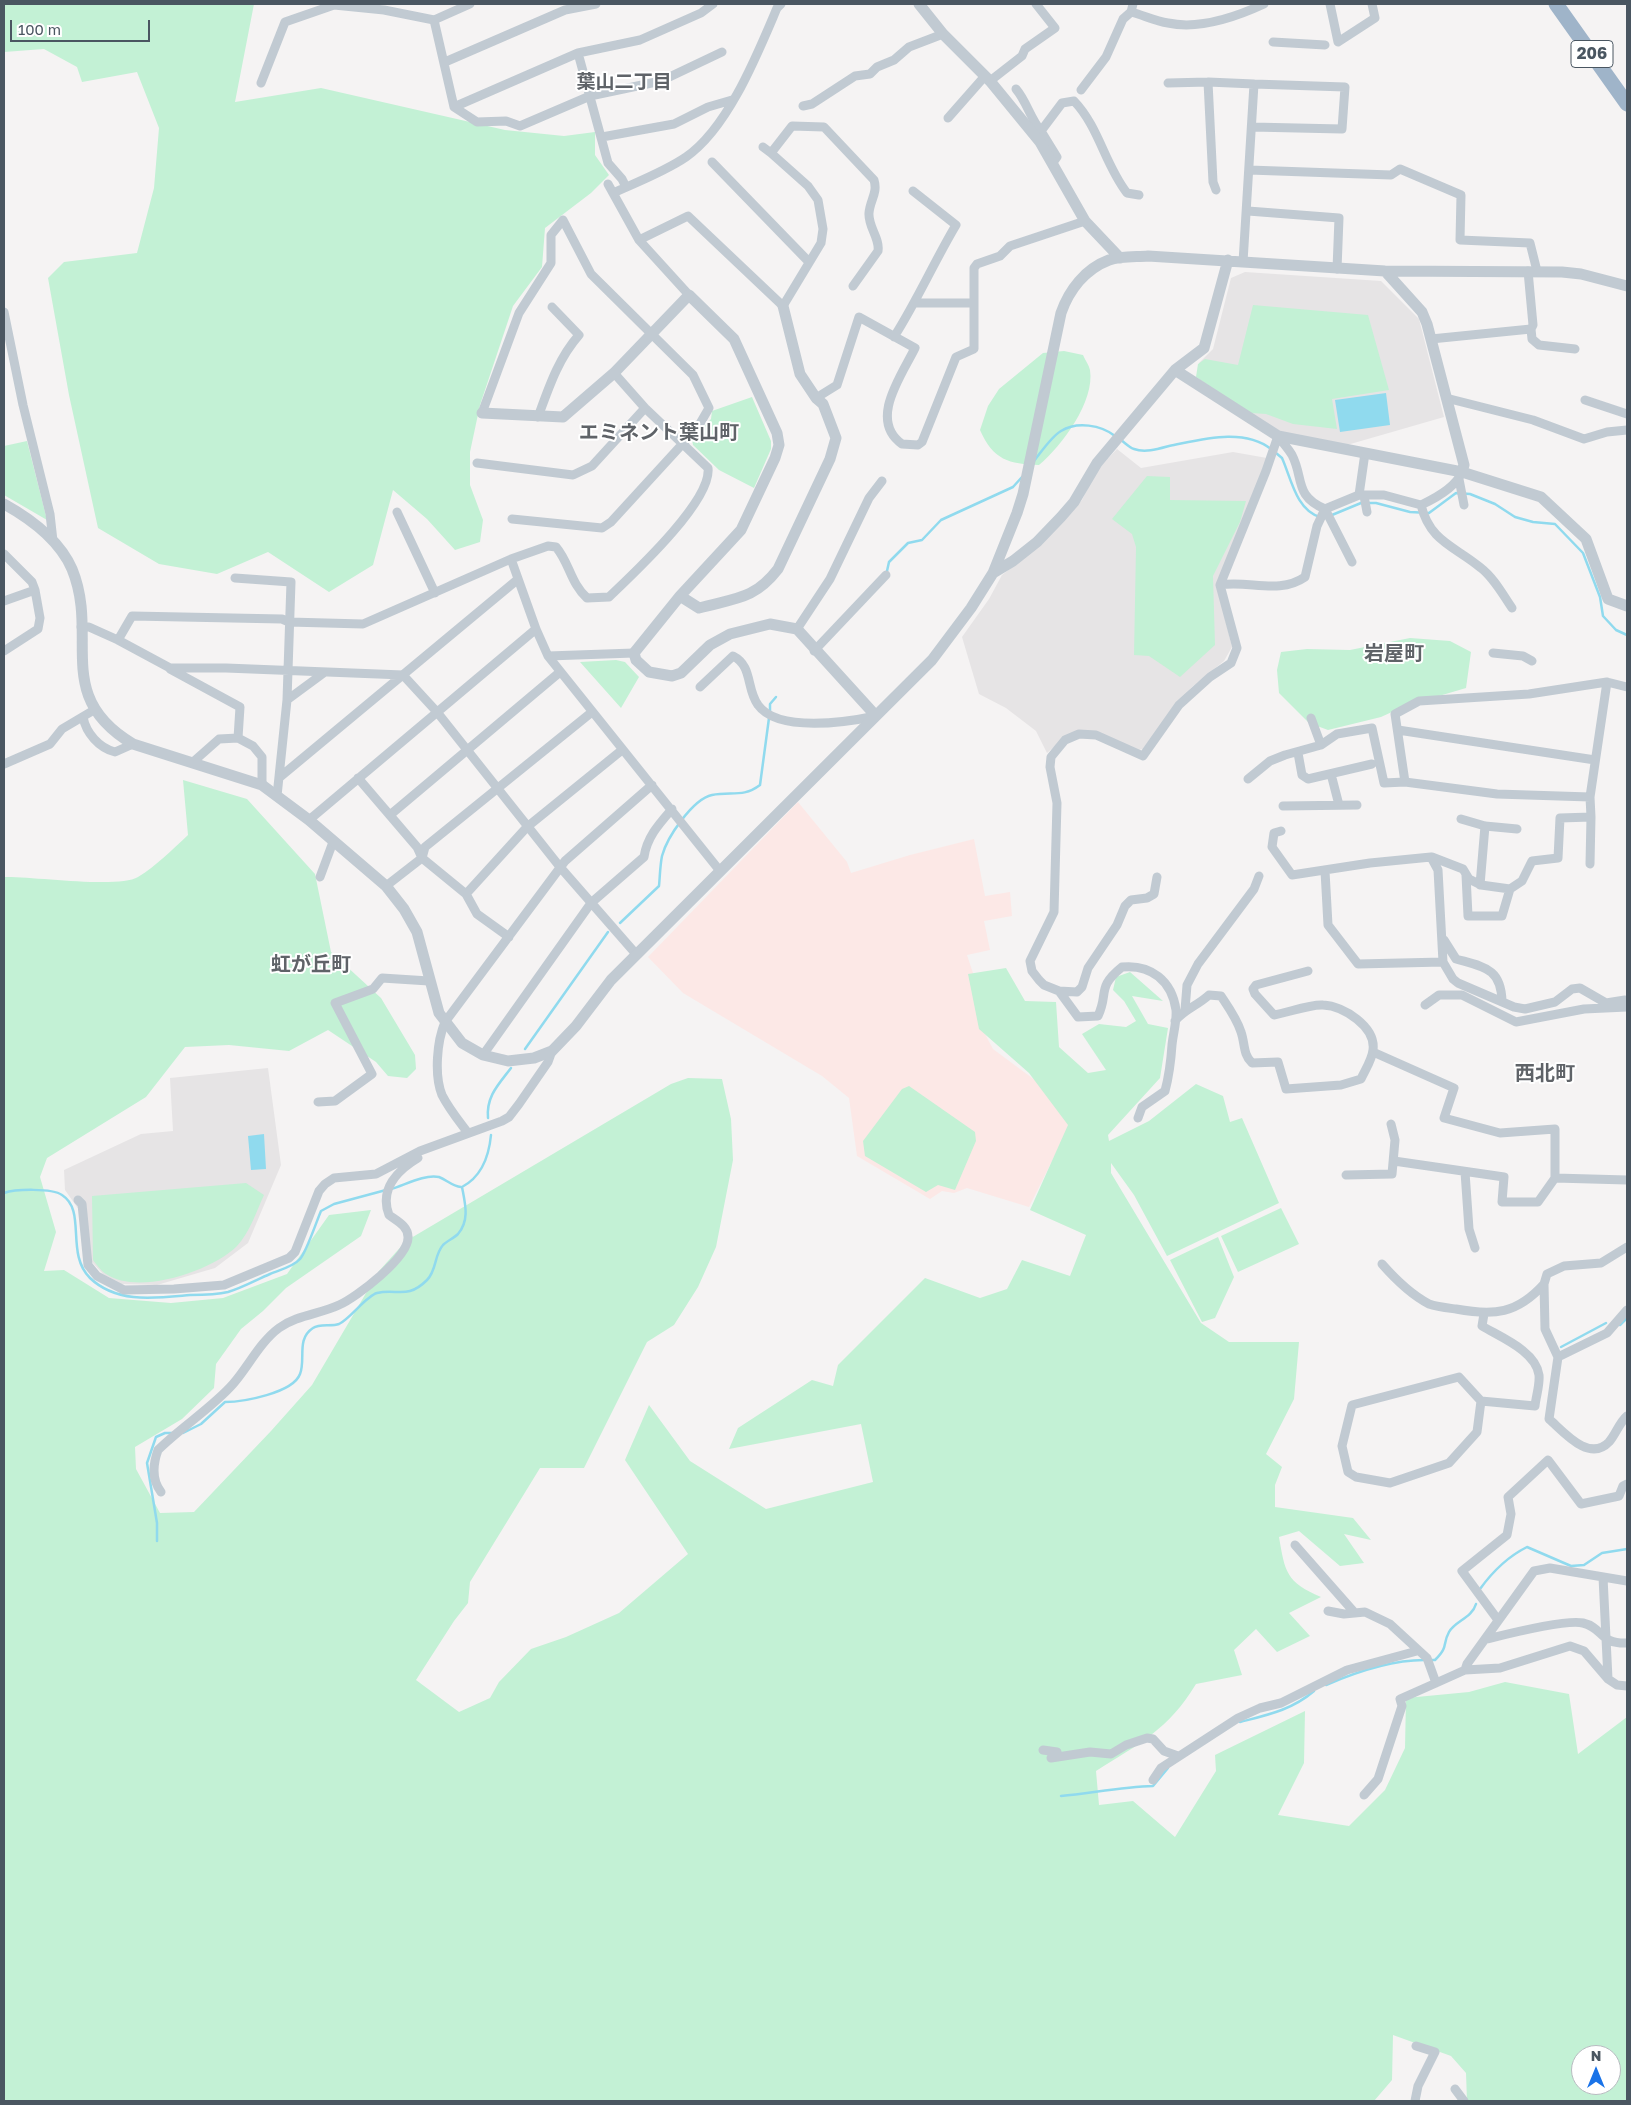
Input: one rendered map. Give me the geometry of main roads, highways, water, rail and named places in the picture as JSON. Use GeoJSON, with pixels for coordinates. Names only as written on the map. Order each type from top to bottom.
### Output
{"type":"FeatureCollection","features":[{"type":"Feature","properties":{"kind":"highway","name":"206"},"geometry":{"type":"LineString","coordinates":[[1556,4],[1627,104]]}},
{"type":"Feature","properties":{"kind":"water"},"geometry":{"type":"Polygon","coordinates":[[[1386,393],[1390,425],[1340,432],[1335,400],[1386,393]]]}},
{"type":"Feature","properties":{"kind":"water"},"geometry":{"type":"Polygon","coordinates":[[[264,1134],[266,1169],[251,1170],[248,1136],[264,1134]]]}},
{"type":"Feature","properties":{"kind":"waterway"},"geometry":{"type":"LineString","coordinates":[[1034,461],[1047,444],[1067,428],[1081,425],[1096,427],[1115,436]]}},
{"type":"Feature","properties":{"kind":"waterway"},"geometry":{"type":"LineString","coordinates":[[1121,440],[1129,447],[1147,451],[1208,439],[1235,437],[1248,438],[1260,442],[1271,449]]}},
{"type":"Feature","properties":{"kind":"waterway"},"geometry":{"type":"LineString","coordinates":[[1276,453],[1282,458],[1300,501],[1305,508],[1320,517]]}},
{"type":"Feature","properties":{"kind":"waterway"},"geometry":{"type":"LineString","coordinates":[[887,571],[889,562],[908,543],[922,540],[941,520],[1013,487],[1022,477]]}},
{"type":"Feature","properties":{"kind":"waterway"},"geometry":{"type":"LineString","coordinates":[[1332,515],[1361,503],[1376,503],[1410,512],[1429,513],[1456,493],[1470,494],[1495,504],[1515,517],[1533,522],[1555,524],[1583,553],[1600,597],[1603,616],[1616,630],[1627,635]]}},
{"type":"Feature","properties":{"kind":"waterway"},"geometry":{"type":"LineString","coordinates":[[770,712],[770,704],[776,697]]}},
{"type":"Feature","properties":{"kind":"waterway"},"geometry":{"type":"LineString","coordinates":[[620,923],[659,886],[661,860],[665,848],[675,829],[689,811],[705,798],[712,795],[742,793],[760,785],[769,718]]}},
{"type":"Feature","properties":{"kind":"waterway"},"geometry":{"type":"LineString","coordinates":[[525,1049],[608,932]]}},
{"type":"Feature","properties":{"kind":"waterway"},"geometry":{"type":"LineString","coordinates":[[488,1118],[491,1097],[511,1068]]}},
{"type":"Feature","properties":{"kind":"waterway"},"geometry":{"type":"LineString","coordinates":[[183,1433],[201,1424],[225,1402],[267,1395],[296,1381],[302,1368],[303,1343],[313,1328],[339,1324],[368,1298],[377,1293],[408,1292],[414,1290],[427,1280],[432,1272],[440,1249],[462,1229],[466,1211],[462,1187],[474,1178],[483,1165],[491,1135]]}},
{"type":"Feature","properties":{"kind":"waterway"},"geometry":{"type":"LineString","coordinates":[[391,1189],[421,1178],[433,1176],[461,1187]]}},
{"type":"Feature","properties":{"kind":"waterway"},"geometry":{"type":"LineString","coordinates":[[4,1193],[33,1190],[50,1191],[62,1195],[69,1202],[73,1211],[79,1257],[83,1268],[90,1278],[112,1292],[125,1296],[151,1298],[228,1292],[290,1266],[302,1256],[321,1211],[334,1204],[386,1190]]}},
{"type":"Feature","properties":{"kind":"waterway"},"geometry":{"type":"LineString","coordinates":[[1620,1325],[1627,1318]]}},
{"type":"Feature","properties":{"kind":"waterway"},"geometry":{"type":"LineString","coordinates":[[1561,1347],[1606,1323]]}},
{"type":"Feature","properties":{"kind":"waterway"},"geometry":{"type":"LineString","coordinates":[[157,1541],[157,1523],[147,1463],[156,1437],[165,1433],[172,1433]]}},
{"type":"Feature","properties":{"kind":"waterway"},"geometry":{"type":"LineString","coordinates":[[1480,1589],[1501,1565],[1527,1547],[1571,1566],[1584,1565],[1602,1553],[1627,1549]]}},
{"type":"Feature","properties":{"kind":"waterway"},"geometry":{"type":"LineString","coordinates":[[1429,1660],[1435,1660],[1444,1648],[1449,1632],[1471,1613],[1476,1604]]}},
{"type":"Feature","properties":{"kind":"waterway"},"geometry":{"type":"LineString","coordinates":[[1326,1685],[1374,1668],[1399,1662],[1424,1660]]}},
{"type":"Feature","properties":{"kind":"waterway"},"geometry":{"type":"LineString","coordinates":[[1240,1722],[1288,1707],[1306,1698],[1314,1691]]}},
{"type":"Feature","properties":{"kind":"waterway"},"geometry":{"type":"LineString","coordinates":[[1061,1796],[1153,1786],[1168,1768]]}},
{"type":"Feature","properties":{"kind":"district","name":"葉山二丁目"},"geometry":{"type":"Point","coordinates":[624,82]}},
{"type":"Feature","properties":{"kind":"district","name":"エミネント葉山町"},"geometry":{"type":"Point","coordinates":[659,433]}},
{"type":"Feature","properties":{"kind":"district","name":"岩屋町"},"geometry":{"type":"Point","coordinates":[1394,654]}},
{"type":"Feature","properties":{"kind":"district","name":"虹が丘町"},"geometry":{"type":"Point","coordinates":[311,965]}},
{"type":"Feature","properties":{"kind":"district","name":"西北町"},"geometry":{"type":"Point","coordinates":[1545,1074]}}]}
